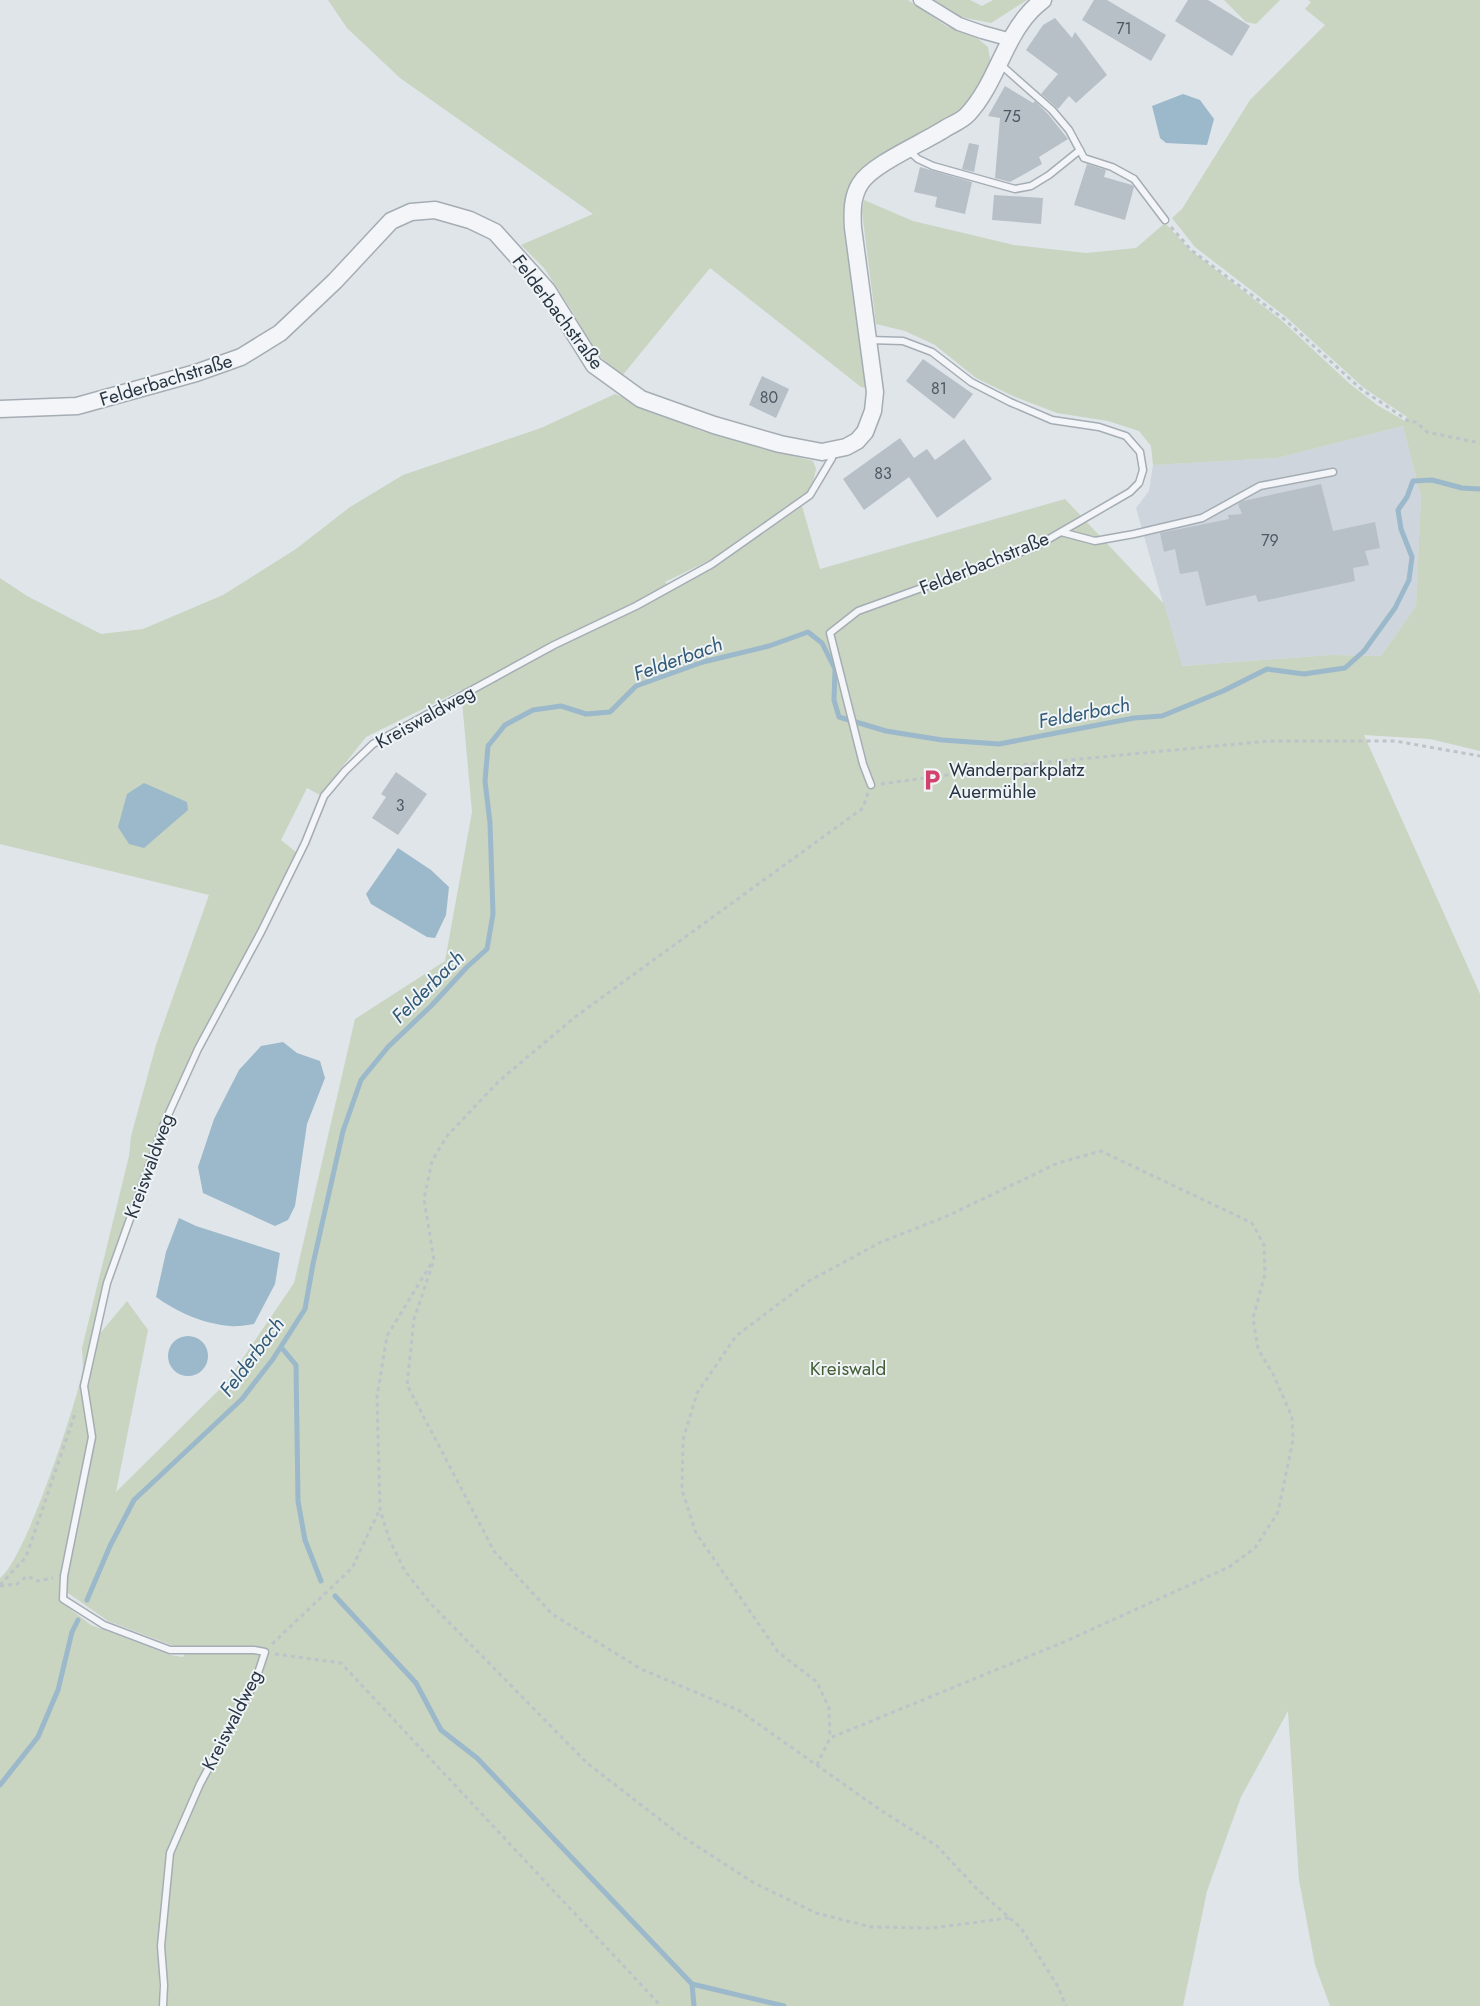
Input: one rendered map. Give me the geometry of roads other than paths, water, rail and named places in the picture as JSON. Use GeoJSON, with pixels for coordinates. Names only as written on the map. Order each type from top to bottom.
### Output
{"type":"FeatureCollection","features":[{"type":"Feature","properties":{"kind":"street"},"geometry":{"type":"LineString","coordinates":[[920,0],[958,24],[1011,40]]}},
{"type":"Feature","properties":{"kind":"street","name":"Felderbachstraße"},"geometry":{"type":"LineString","coordinates":[[0,409],[77,406],[196,373],[241,357],[280,334],[336,282],[391,221],[411,212],[435,210],[470,220],[495,232],[547,290],[594,365],[640,399],[714,426],[780,444],[822,452],[846,447],[858,441],[870,423],[875,392],[853,228],[854,198],[859,186],[868,175],[968,115],[1000,64],[1011,40],[1028,13],[1043,0]]}},
{"type":"Feature","properties":{"kind":"lane"},"geometry":{"type":"LineString","coordinates":[[1000,64],[1052,110],[1069,130],[1084,158],[1112,167],[1134,179],[1165,220]]}},
{"type":"Feature","properties":{"kind":"lane"},"geometry":{"type":"LineString","coordinates":[[908,151],[918,159],[934,166],[1015,189],[1031,186],[1043,179],[1080,150]]}},
{"type":"Feature","properties":{"kind":"lane","name":"Felderbachstraße"},"geometry":{"type":"LineString","coordinates":[[869,340],[903,341],[932,352],[971,382],[1010,402],[1052,420],[1099,427],[1126,436],[1140,452],[1143,470],[1139,483],[1130,492],[1035,547],[858,611],[841,623],[830,634],[863,764],[871,785]]}},
{"type":"Feature","properties":{"kind":"lane","name":"Kreiswaldweg"},"geometry":{"type":"LineString","coordinates":[[163,2006],[164,1985],[161,1946],[170,1853],[200,1784],[255,1682],[265,1652],[254,1650],[170,1650],[104,1625],[63,1599],[64,1576],[92,1437],[84,1386],[107,1283],[164,1124],[198,1049],[257,939],[300,852],[324,796],[373,744],[554,645],[636,606],[712,564],[810,495],[832,458],[832,451]]}},
{"type":"Feature","properties":{"kind":"lane"},"geometry":{"type":"LineString","coordinates":[[1061,532],[1095,541],[1142,532],[1202,518],[1260,486],[1333,472]]}},
{"type":"Feature","properties":{"kind":"water"},"geometry":{"type":"Polygon","coordinates":[[[1183,94],[1200,100],[1214,119],[1207,145],[1166,143],[1160,138],[1152,106],[1183,94]]]}},
{"type":"Feature","properties":{"kind":"water"},"geometry":{"type":"Polygon","coordinates":[[[144,783],[187,802],[188,810],[144,848],[129,844],[118,827],[127,794],[144,783]]]}},
{"type":"Feature","properties":{"kind":"water"},"geometry":{"type":"Polygon","coordinates":[[[398,848],[431,870],[449,887],[446,915],[435,938],[427,937],[371,904],[366,894],[398,848]]]}},
{"type":"Feature","properties":{"kind":"water"},"geometry":{"type":"Polygon","coordinates":[[[283,1042],[297,1053],[320,1061],[325,1078],[307,1124],[295,1206],[288,1220],[275,1226],[203,1193],[198,1167],[214,1119],[239,1070],[261,1046],[283,1042]]]}},
{"type":"Feature","properties":{"kind":"water"},"geometry":{"type":"Polygon","coordinates":[[[179,1218],[196,1226],[280,1253],[275,1284],[254,1324],[233,1326],[210,1323],[173,1308],[156,1297],[166,1252],[179,1218]]]}},
{"type":"Feature","properties":{"kind":"water"},"geometry":{"type":"Polygon","coordinates":[[[188,1336],[202,1342],[208,1356],[202,1370],[188,1376],[174,1370],[168,1356],[174,1342],[188,1336]]]}},
{"type":"Feature","properties":{"kind":"waterway","name":"Felderbach"},"geometry":{"type":"LineString","coordinates":[[87,1600],[110,1546],[134,1500],[242,1399],[273,1359],[305,1309],[313,1264],[343,1131],[361,1080],[388,1047],[487,949],[493,914],[490,823],[485,781],[488,746],[505,725],[533,710],[561,706],[586,714],[610,712],[636,686],[703,662],[769,646],[808,632],[822,643],[835,669],[834,700],[839,717],[886,731],[942,740],[999,744],[1134,718],[1162,716],[1223,691],[1267,669],[1304,674],[1345,668],[1364,651],[1395,608],[1409,580],[1412,557],[1401,529],[1398,510],[1407,497],[1413,481],[1432,480],[1462,488],[1480,489]]}},
{"type":"Feature","properties":{"kind":"waterway"},"geometry":{"type":"LineString","coordinates":[[281,1347],[296,1365],[298,1501],[305,1540],[321,1581]]}},
{"type":"Feature","properties":{"kind":"waterway"},"geometry":{"type":"LineString","coordinates":[[335,1596],[416,1683],[441,1730],[477,1758],[692,1984],[784,2006]]}},
{"type":"Feature","properties":{"kind":"waterway","name":"Felderbach"},"geometry":{"type":"LineString","coordinates":[[0,1785],[38,1737],[58,1690],[72,1632],[78,1620]]}},
{"type":"Feature","properties":{"kind":"waterway"},"geometry":{"type":"LineString","coordinates":[[692,1984],[694,2006]]}},
{"type":"Feature","properties":{"kind":"place","name":"Wanderparkplatz Auermühle"},"geometry":{"type":"Point","coordinates":[932,780]}},
{"type":"Feature","properties":{"kind":"park label","name":"Kreiswald"},"geometry":{"type":"Point","coordinates":[848,1368]}}]}
